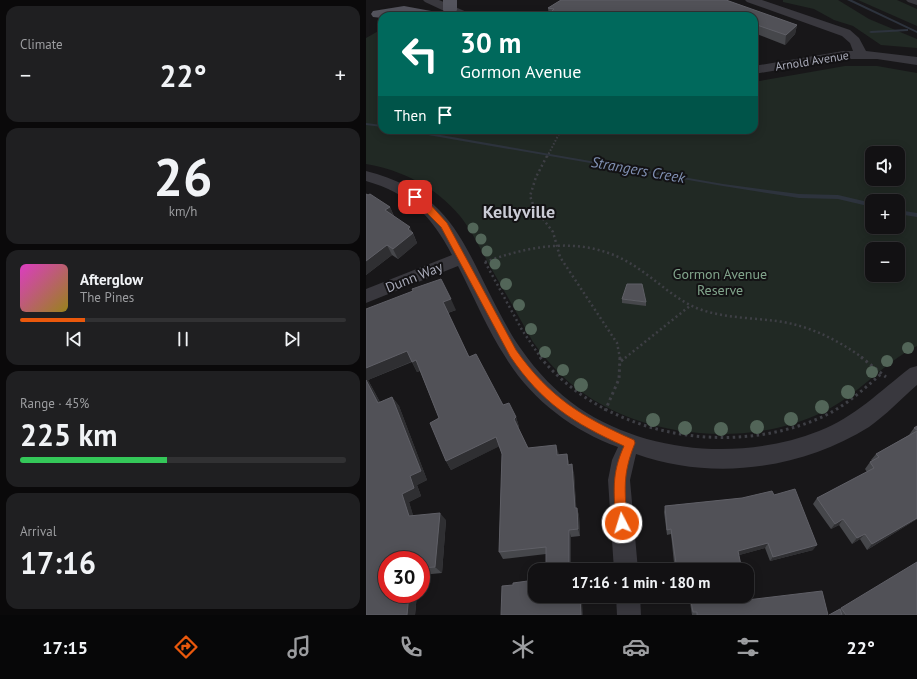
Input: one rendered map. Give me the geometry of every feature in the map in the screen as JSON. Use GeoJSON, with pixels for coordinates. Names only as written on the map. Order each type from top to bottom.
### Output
{"type":"FeatureCollection","features":[{"type":"Feature","properties":{"kind":"main road"},"geometry":{"type":"LineString","coordinates":[[384,12],[407,0]]}},
{"type":"Feature","properties":{"kind":"main road"},"geometry":{"type":"LineString","coordinates":[[396,12],[404,10],[415,12]]}},
{"type":"Feature","properties":{"kind":"street"},"geometry":{"type":"LineString","coordinates":[[428,0],[450,5],[460,12]]}},
{"type":"Feature","properties":{"kind":"street"},"geometry":{"type":"LineString","coordinates":[[751,0],[846,33],[855,41],[860,54]]}},
{"type":"Feature","properties":{"kind":"street"},"geometry":{"type":"LineString","coordinates":[[912,0],[917,2]]}},
{"type":"Feature","properties":{"kind":"street","name":"Arnold Avenue"},"geometry":{"type":"LineString","coordinates":[[758,69],[784,66],[824,57],[860,54],[891,56],[917,61]]}},
{"type":"Feature","properties":{"kind":"street"},"geometry":{"type":"LineString","coordinates":[[366,176],[403,189],[426,205],[444,225],[513,353],[541,389],[560,406],[581,420],[605,433],[630,443],[658,452],[686,457],[715,459],[743,459],[770,456],[796,450],[842,431],[863,419],[917,374]]}},
{"type":"Feature","properties":{"kind":"street","name":"Dunn Way"},"geometry":{"type":"LineString","coordinates":[[366,296],[462,258]]}},
{"type":"Feature","properties":{"kind":"street"},"geometry":{"type":"LineString","coordinates":[[625,563],[619,480],[623,460],[630,443]]}},
{"type":"Feature","properties":{"kind":"street"},"geometry":{"type":"LineString","coordinates":[[629,603],[630,615]]}},
{"type":"Feature","properties":{"kind":"path"},"geometry":{"type":"LineString","coordinates":[[558,134],[531,188],[532,202],[550,227],[560,257],[615,338],[621,361],[617,385],[604,414]]}},
{"type":"Feature","properties":{"kind":"path"},"geometry":{"type":"LineString","coordinates":[[481,263],[520,249],[555,244],[590,247],[616,255],[638,268],[657,283],[691,305],[718,314],[789,323],[806,327],[823,334],[851,348],[890,380]]}},
{"type":"Feature","properties":{"kind":"path"},"geometry":{"type":"LineString","coordinates":[[485,262],[526,334],[546,364],[578,393],[606,410],[643,425],[668,432],[693,436],[744,437],[793,428],[836,410],[882,374]]}},
{"type":"Feature","properties":{"kind":"path"},"geometry":{"type":"LineString","coordinates":[[621,361],[691,305]]}},
{"type":"Feature","properties":{"kind":"green space"},"geometry":{"type":"Polygon","coordinates":[[[783,0],[838,0],[869,19],[917,39],[917,48],[881,45],[853,26],[834,20],[814,9],[783,2],[783,0]]]}},
{"type":"Feature","properties":{"kind":"green space"},"geometry":{"type":"Polygon","coordinates":[[[858,0],[897,0],[917,9],[917,26],[858,0]]]}},
{"type":"Feature","properties":{"kind":"green space","name":"Gormon Avenue Reserve"},"geometry":{"type":"Polygon","coordinates":[[[378,31],[378,134],[758,134],[758,81],[845,66],[877,66],[917,73],[917,346],[904,353],[836,405],[823,412],[791,424],[757,432],[722,434],[686,432],[651,424],[617,412],[587,396],[560,374],[533,342],[472,234],[460,216],[440,196],[418,181],[405,175],[366,164],[366,38],[378,31]]]}},
{"type":"Feature","properties":{"kind":"building"},"geometry":{"type":"Polygon","coordinates":[[[561,0],[726,0],[797,25],[786,35],[758,25],[758,12],[551,12],[554,9],[548,8],[561,0]]]}},
{"type":"Feature","properties":{"kind":"building"},"geometry":{"type":"Polygon","coordinates":[[[366,194],[370,194],[390,207],[385,210],[410,227],[408,229],[413,233],[393,249],[387,245],[366,261],[366,194]]]}},
{"type":"Feature","properties":{"kind":"building"},"geometry":{"type":"Polygon","coordinates":[[[441,279],[451,299],[443,302],[469,357],[476,354],[503,405],[509,403],[516,417],[514,419],[528,448],[556,445],[557,455],[567,454],[568,465],[572,464],[578,529],[569,530],[569,563],[546,563],[546,547],[499,552],[502,454],[496,437],[446,461],[430,423],[439,418],[416,360],[412,362],[407,351],[366,368],[366,309],[413,291],[412,289],[441,279]]]}},
{"type":"Feature","properties":{"kind":"building"},"geometry":{"type":"Polygon","coordinates":[[[627,284],[642,284],[646,302],[622,299],[627,284]]]}},
{"type":"Feature","properties":{"kind":"building"},"geometry":{"type":"Polygon","coordinates":[[[366,380],[378,403],[392,397],[421,471],[410,476],[414,488],[402,494],[409,516],[440,513],[435,567],[430,567],[430,551],[378,551],[378,603],[408,603],[407,615],[366,615],[366,380]]]}},
{"type":"Feature","properties":{"kind":"building"},"geometry":{"type":"Polygon","coordinates":[[[917,431],[917,518],[872,544],[865,534],[857,538],[843,519],[835,524],[817,498],[874,468],[870,462],[879,457],[876,454],[917,431]]]}},
{"type":"Feature","properties":{"kind":"building"},"geometry":{"type":"Polygon","coordinates":[[[795,489],[817,545],[773,557],[768,543],[738,551],[741,563],[676,563],[671,529],[667,530],[665,506],[742,498],[772,491],[774,495],[795,489]]]}},
{"type":"Feature","properties":{"kind":"building"},"geometry":{"type":"Polygon","coordinates":[[[917,562],[917,615],[846,615],[841,608],[917,562]]]}},
{"type":"Feature","properties":{"kind":"building"},"geometry":{"type":"Polygon","coordinates":[[[528,581],[528,603],[580,603],[581,615],[501,615],[502,586],[513,585],[513,583],[528,581]]]}},
{"type":"Feature","properties":{"kind":"building"},"geometry":{"type":"Polygon","coordinates":[[[822,591],[828,615],[697,615],[697,612],[693,612],[691,603],[754,603],[754,599],[822,591]]]}},
{"type":"Feature","properties":{"kind":"building"},"geometry":{"type":"Polygon","coordinates":[[[840,609],[842,615],[829,615],[840,609]]]}},
{"type":"Feature","properties":{"kind":"waterway"},"geometry":{"type":"LineString","coordinates":[[849,0],[917,32]]}},
{"type":"Feature","properties":{"kind":"waterway"},"geometry":{"type":"LineString","coordinates":[[871,32],[907,30]]}},
{"type":"Feature","properties":{"kind":"waterway","name":"Strangers Creek"},"geometry":{"type":"LineString","coordinates":[[366,124],[378,126]]}},
{"type":"Feature","properties":{"kind":"waterway","name":"Strangers Creek"},"geometry":{"type":"LineString","coordinates":[[428,134],[723,185],[799,196],[838,197],[865,203]]}},
{"type":"Feature","properties":{"kind":"waterway","name":"Strangers Creek"},"geometry":{"type":"LineString","coordinates":[[905,213],[917,215]]}},
{"type":"Feature","properties":{"kind":"district","name":"Kellyville"},"geometry":{"type":"Point","coordinates":[519,212]}},
{"type":"Feature","properties":{"kind":"route"},"geometry":{"type":"LineString","coordinates":[[415,197],[436,214],[444,225],[513,353],[526,372],[541,389],[560,406],[595,428],[630,443],[623,460],[619,480],[622,523]]}}]}
